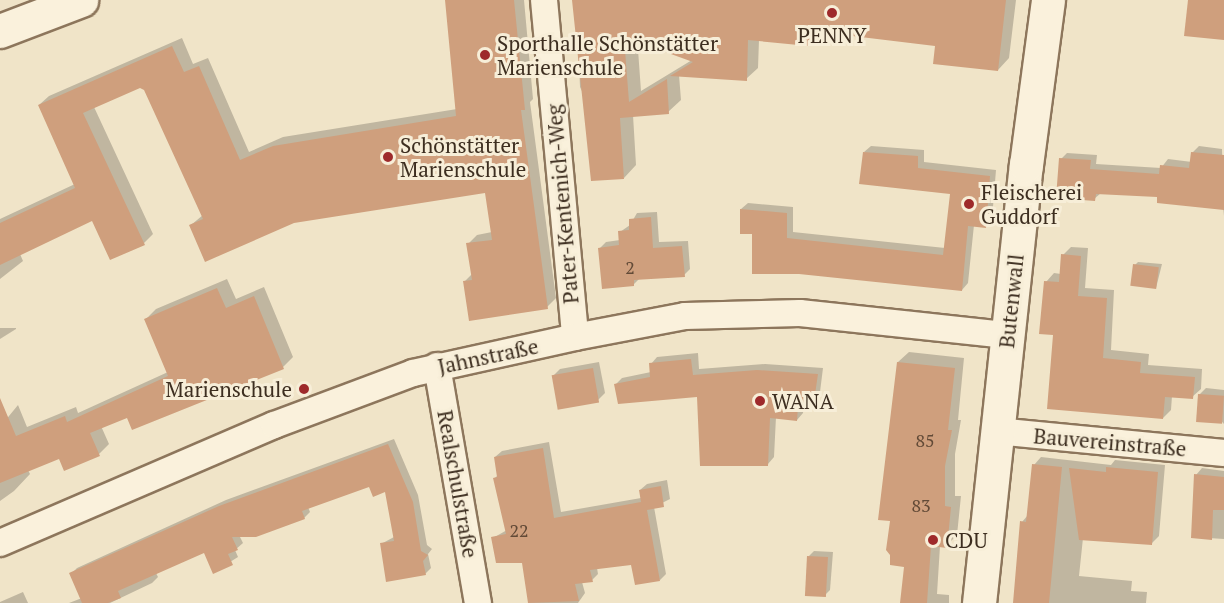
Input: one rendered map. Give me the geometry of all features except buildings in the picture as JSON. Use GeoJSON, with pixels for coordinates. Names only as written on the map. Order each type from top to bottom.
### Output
{"type":"FeatureCollection","features":[{"type":"Feature","properties":{"kind":"main road"},"geometry":{"type":"LineString","coordinates":[[0,31],[81,0]]}},
{"type":"Feature","properties":{"kind":"main road","name":"Butenwall"},"geometry":{"type":"LineString","coordinates":[[979,603],[996,431],[1048,0]]}},
{"type":"Feature","properties":{"kind":"street","name":"Pater-Kentenich-Weg"},"geometry":{"type":"LineString","coordinates":[[544,0],[575,337]]}},
{"type":"Feature","properties":{"kind":"street","name":"Jahnstraße"},"geometry":{"type":"LineString","coordinates":[[0,543],[274,425],[437,366],[575,337],[685,316],[800,313],[1007,335]]}},
{"type":"Feature","properties":{"kind":"street","name":"Realschulstraße"},"geometry":{"type":"LineString","coordinates":[[437,366],[478,603]]}},
{"type":"Feature","properties":{"kind":"street","name":"Bauvereinstraße"},"geometry":{"type":"LineString","coordinates":[[996,431],[1224,453]]}},
{"type":"Feature","properties":{"kind":"place","name":"PENNY"},"geometry":{"type":"Point","coordinates":[832,13]}},
{"type":"Feature","properties":{"kind":"place","name":"Sporthalle Schönstätter Marienschule"},"geometry":{"type":"Point","coordinates":[485,55]}},
{"type":"Feature","properties":{"kind":"place","name":"Schönstätter Marienschule"},"geometry":{"type":"Point","coordinates":[388,157]}},
{"type":"Feature","properties":{"kind":"place","name":"Fleischerei Guddorf"},"geometry":{"type":"Point","coordinates":[969,204]}},
{"type":"Feature","properties":{"kind":"place","name":"Marienschule"},"geometry":{"type":"Point","coordinates":[304,389]}},
{"type":"Feature","properties":{"kind":"place","name":"WANA"},"geometry":{"type":"Point","coordinates":[760,401]}},
{"type":"Feature","properties":{"kind":"place","name":"CDU"},"geometry":{"type":"Point","coordinates":[933,540]}}]}
